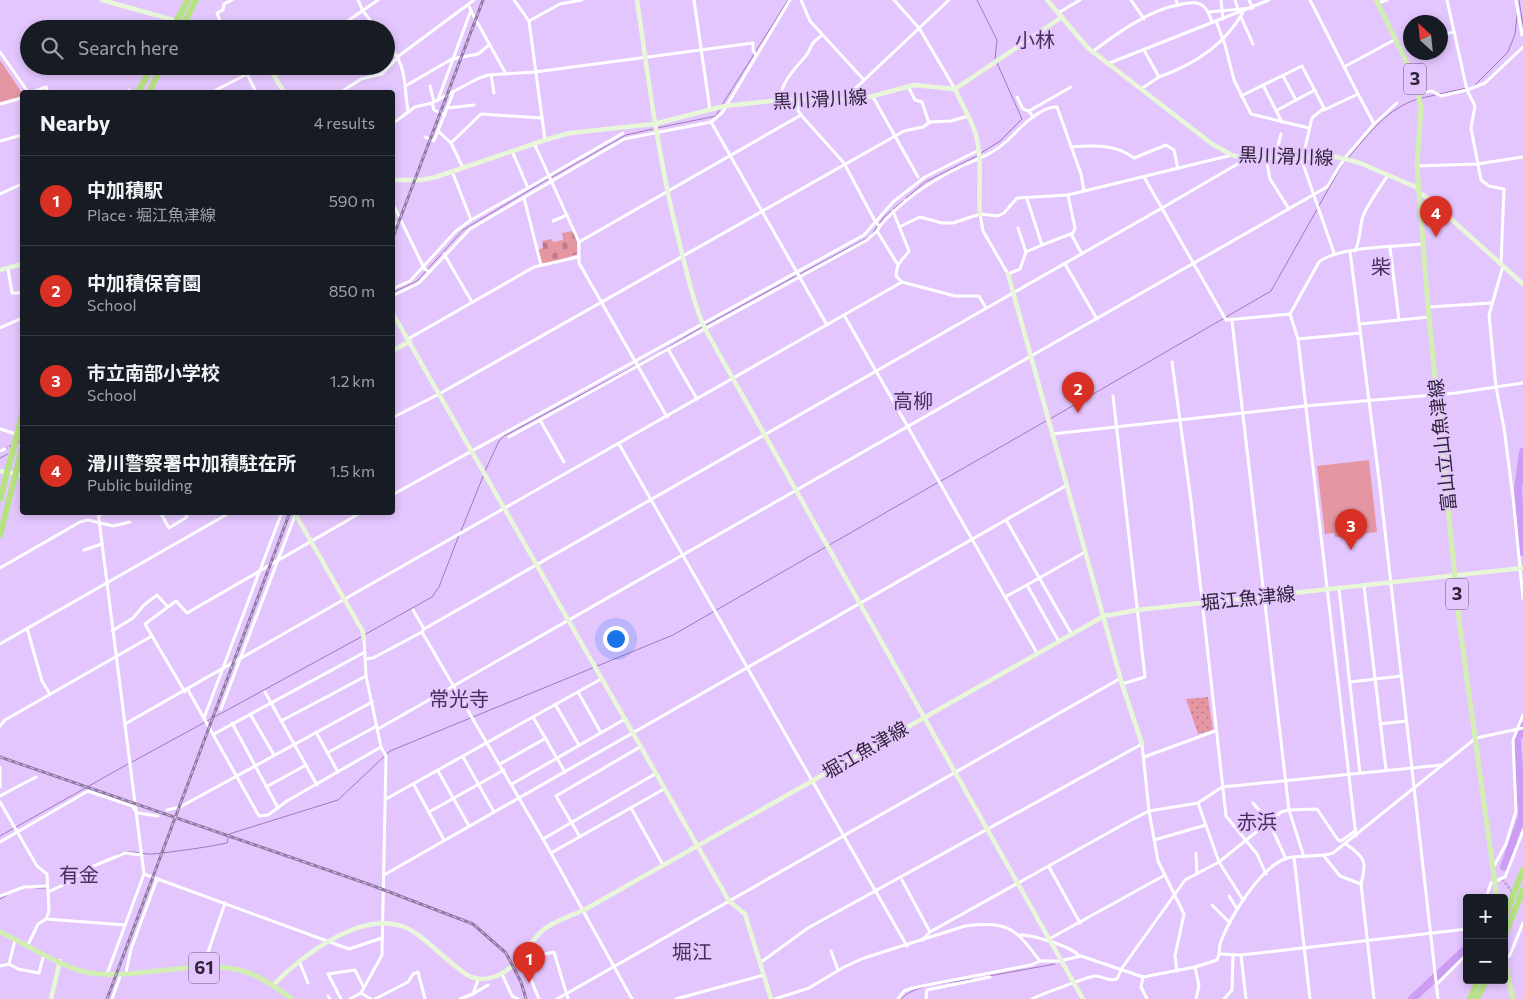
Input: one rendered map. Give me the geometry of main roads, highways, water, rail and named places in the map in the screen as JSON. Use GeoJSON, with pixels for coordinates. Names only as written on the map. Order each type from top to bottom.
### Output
{"type":"FeatureCollection","features":[{"type":"Feature","properties":{"kind":"highway"},"geometry":{"type":"LineString","coordinates":[[177,20],[188,0]]}},
{"type":"Feature","properties":{"kind":"highway"},"geometry":{"type":"LineString","coordinates":[[186,20],[196,0]]}},
{"type":"Feature","properties":{"kind":"highway"},"geometry":{"type":"LineString","coordinates":[[139,90],[147,75]]}},
{"type":"Feature","properties":{"kind":"highway"},"geometry":{"type":"LineString","coordinates":[[150,90],[158,75]]}},
{"type":"Feature","properties":{"kind":"highway"},"geometry":{"type":"LineString","coordinates":[[0,499],[20,426]]}},
{"type":"Feature","properties":{"kind":"highway"},"geometry":{"type":"LineString","coordinates":[[0,536],[19,475]]}},
{"type":"Feature","properties":{"kind":"highway"},"geometry":{"type":"LineString","coordinates":[[1508,908],[1523,870]]}},
{"type":"Feature","properties":{"kind":"highway"},"geometry":{"type":"LineString","coordinates":[[1508,927],[1523,890]]}},
{"type":"Feature","properties":{"kind":"highway"},"geometry":{"type":"LineString","coordinates":[[1470,999],[1476,984]]}},
{"type":"Feature","properties":{"kind":"highway"},"geometry":{"type":"LineString","coordinates":[[1477,999],[1484,984]]}},
{"type":"Feature","properties":{"kind":"main road","name":"富山立山魚津線"},"geometry":{"type":"LineString","coordinates":[[1377,2],[1396,39],[1419,93],[1421,122],[1417,166],[1418,190],[1428,308],[1455,576],[1496,894]]}},
{"type":"Feature","properties":{"kind":"main road","name":"61"},"geometry":{"type":"LineString","coordinates":[[0,932],[82,971],[108,974],[203,968],[235,969],[256,976],[273,985],[292,999]]}},
{"type":"Feature","properties":{"kind":"main road"},"geometry":{"type":"LineString","coordinates":[[1508,981],[1511,998]]}},
{"type":"Feature","properties":{"kind":"waterway"},"geometry":{"type":"LineString","coordinates":[[722,105],[788,0]]}},
{"type":"Feature","properties":{"kind":"waterway"},"geometry":{"type":"LineString","coordinates":[[977,0],[997,40],[995,59]]}},
{"type":"Feature","properties":{"kind":"waterway"},"geometry":{"type":"LineString","coordinates":[[1519,0],[1523,25]]}},
{"type":"Feature","properties":{"kind":"waterway"},"geometry":{"type":"LineString","coordinates":[[1475,85],[1508,52],[1515,34],[1517,15]]}},
{"type":"Feature","properties":{"kind":"waterway"},"geometry":{"type":"LineString","coordinates":[[981,153],[1000,141],[1022,119],[997,63]]}},
{"type":"Feature","properties":{"kind":"waterway"},"geometry":{"type":"LineString","coordinates":[[1439,94],[1467,88]]}},
{"type":"Feature","properties":{"kind":"waterway"},"geometry":{"type":"LineString","coordinates":[[1422,98],[1435,95]]}},
{"type":"Feature","properties":{"kind":"waterway"},"geometry":{"type":"LineString","coordinates":[[1348,158],[1371,131],[1388,115],[1407,103],[1418,99]]}},
{"type":"Feature","properties":{"kind":"waterway"},"geometry":{"type":"LineString","coordinates":[[657,128],[716,116],[720,109]]}},
{"type":"Feature","properties":{"kind":"waterway"},"geometry":{"type":"LineString","coordinates":[[552,177],[626,135],[653,129]]}},
{"type":"Feature","properties":{"kind":"waterway"},"geometry":{"type":"LineString","coordinates":[[906,198],[925,182],[977,156]]}},
{"type":"Feature","properties":{"kind":"waterway"},"geometry":{"type":"LineString","coordinates":[[1050,419],[1271,291],[1342,165]]}},
{"type":"Feature","properties":{"kind":"waterway"},"geometry":{"type":"LineString","coordinates":[[395,292],[417,281],[463,230],[548,179]]}},
{"type":"Feature","properties":{"kind":"waterway"},"geometry":{"type":"LineString","coordinates":[[872,234],[884,217],[903,201]]}},
{"type":"Feature","properties":{"kind":"waterway"},"geometry":{"type":"LineString","coordinates":[[800,274],[867,238]]}},
{"type":"Feature","properties":{"kind":"waterway"},"geometry":{"type":"LineString","coordinates":[[706,325],[796,276]]}},
{"type":"Feature","properties":{"kind":"waterway"},"geometry":{"type":"LineString","coordinates":[[660,352],[702,327]]}},
{"type":"Feature","properties":{"kind":"waterway"},"geometry":{"type":"LineString","coordinates":[[485,471],[499,441],[504,436],[657,354]]}},
{"type":"Feature","properties":{"kind":"waterway"},"geometry":{"type":"LineString","coordinates":[[941,481],[1046,421]]}},
{"type":"Feature","properties":{"kind":"waterway"},"geometry":{"type":"LineString","coordinates":[[1523,452],[1518,489],[1523,552]]}},
{"type":"Feature","properties":{"kind":"waterway"},"geometry":{"type":"LineString","coordinates":[[0,458],[8,454]]}},
{"type":"Feature","properties":{"kind":"waterway"},"geometry":{"type":"LineString","coordinates":[[461,531],[484,474]]}},
{"type":"Feature","properties":{"kind":"waterway"},"geometry":{"type":"LineString","coordinates":[[116,855],[126,852],[154,854],[227,843],[229,834],[338,800],[390,751],[673,635],[937,483]]}},
{"type":"Feature","properties":{"kind":"waterway"},"geometry":{"type":"LineString","coordinates":[[364,635],[432,597],[439,587],[459,535]]}},
{"type":"Feature","properties":{"kind":"waterway"},"geometry":{"type":"LineString","coordinates":[[132,762],[361,637]]}},
{"type":"Feature","properties":{"kind":"waterway"},"geometry":{"type":"LineString","coordinates":[[1504,867],[1522,816],[1517,740],[1523,726]]}},
{"type":"Feature","properties":{"kind":"waterway"},"geometry":{"type":"LineString","coordinates":[[0,836],[128,764]]}},
{"type":"Feature","properties":{"kind":"waterway"},"geometry":{"type":"LineString","coordinates":[[66,882],[83,869]]}},
{"type":"Feature","properties":{"kind":"waterway"},"geometry":{"type":"LineString","coordinates":[[37,888],[46,888]]}},
{"type":"Feature","properties":{"kind":"waterway"},"geometry":{"type":"LineString","coordinates":[[0,899],[7,895]]}},
{"type":"Feature","properties":{"kind":"waterway"},"geometry":{"type":"LineString","coordinates":[[1412,999],[1463,952]]}},
{"type":"Feature","properties":{"kind":"waterway"},"geometry":{"type":"LineString","coordinates":[[989,976],[1055,964]]}},
{"type":"Feature","properties":{"kind":"waterway"},"geometry":{"type":"LineString","coordinates":[[901,999],[907,994],[925,987],[973,979]]}},
{"type":"Feature","properties":{"kind":"tunnel"},"geometry":{"type":"LineString","coordinates":[[5,449],[20,441]]}},
{"type":"Feature","properties":{"kind":"tunnel"},"geometry":{"type":"LineString","coordinates":[[1502,879],[1514,894]]}},
{"type":"Feature","properties":{"kind":"railway"},"geometry":{"type":"LineString","coordinates":[[395,232],[483,0]]}},
{"type":"Feature","properties":{"kind":"railway"},"geometry":{"type":"LineString","coordinates":[[107,999],[289,515]]}},
{"type":"Feature","properties":{"kind":"railway"},"geometry":{"type":"LineString","coordinates":[[0,757],[371,885],[473,924],[506,953],[521,982],[526,999]]}},
{"type":"Feature","properties":{"kind":"place","name":"滑川警察署中加積駐在所"},"geometry":{"type":"Point","coordinates":[1436,237]}},
{"type":"Feature","properties":{"kind":"place","name":"中加積保育園"},"geometry":{"type":"Point","coordinates":[1078,413]}},
{"type":"Feature","properties":{"kind":"place","name":"市立南部小学校"},"geometry":{"type":"Point","coordinates":[1351,550]}},
{"type":"Feature","properties":{"kind":"place","name":"中加積駅"},"geometry":{"type":"Point","coordinates":[529,983]}},
{"type":"Feature","properties":{"kind":"district","name":"小林"},"geometry":{"type":"Point","coordinates":[1035,40]}},
{"type":"Feature","properties":{"kind":"district","name":"柴"},"geometry":{"type":"Point","coordinates":[1381,267]}},
{"type":"Feature","properties":{"kind":"district","name":"高柳"},"geometry":{"type":"Point","coordinates":[913,401]}},
{"type":"Feature","properties":{"kind":"district","name":"常光寺"},"geometry":{"type":"Point","coordinates":[459,699]}},
{"type":"Feature","properties":{"kind":"district","name":"赤浜"},"geometry":{"type":"Point","coordinates":[1257,822]}},
{"type":"Feature","properties":{"kind":"district","name":"有金"},"geometry":{"type":"Point","coordinates":[79,875]}},
{"type":"Feature","properties":{"kind":"district","name":"堀江"},"geometry":{"type":"Point","coordinates":[692,952]}}]}
